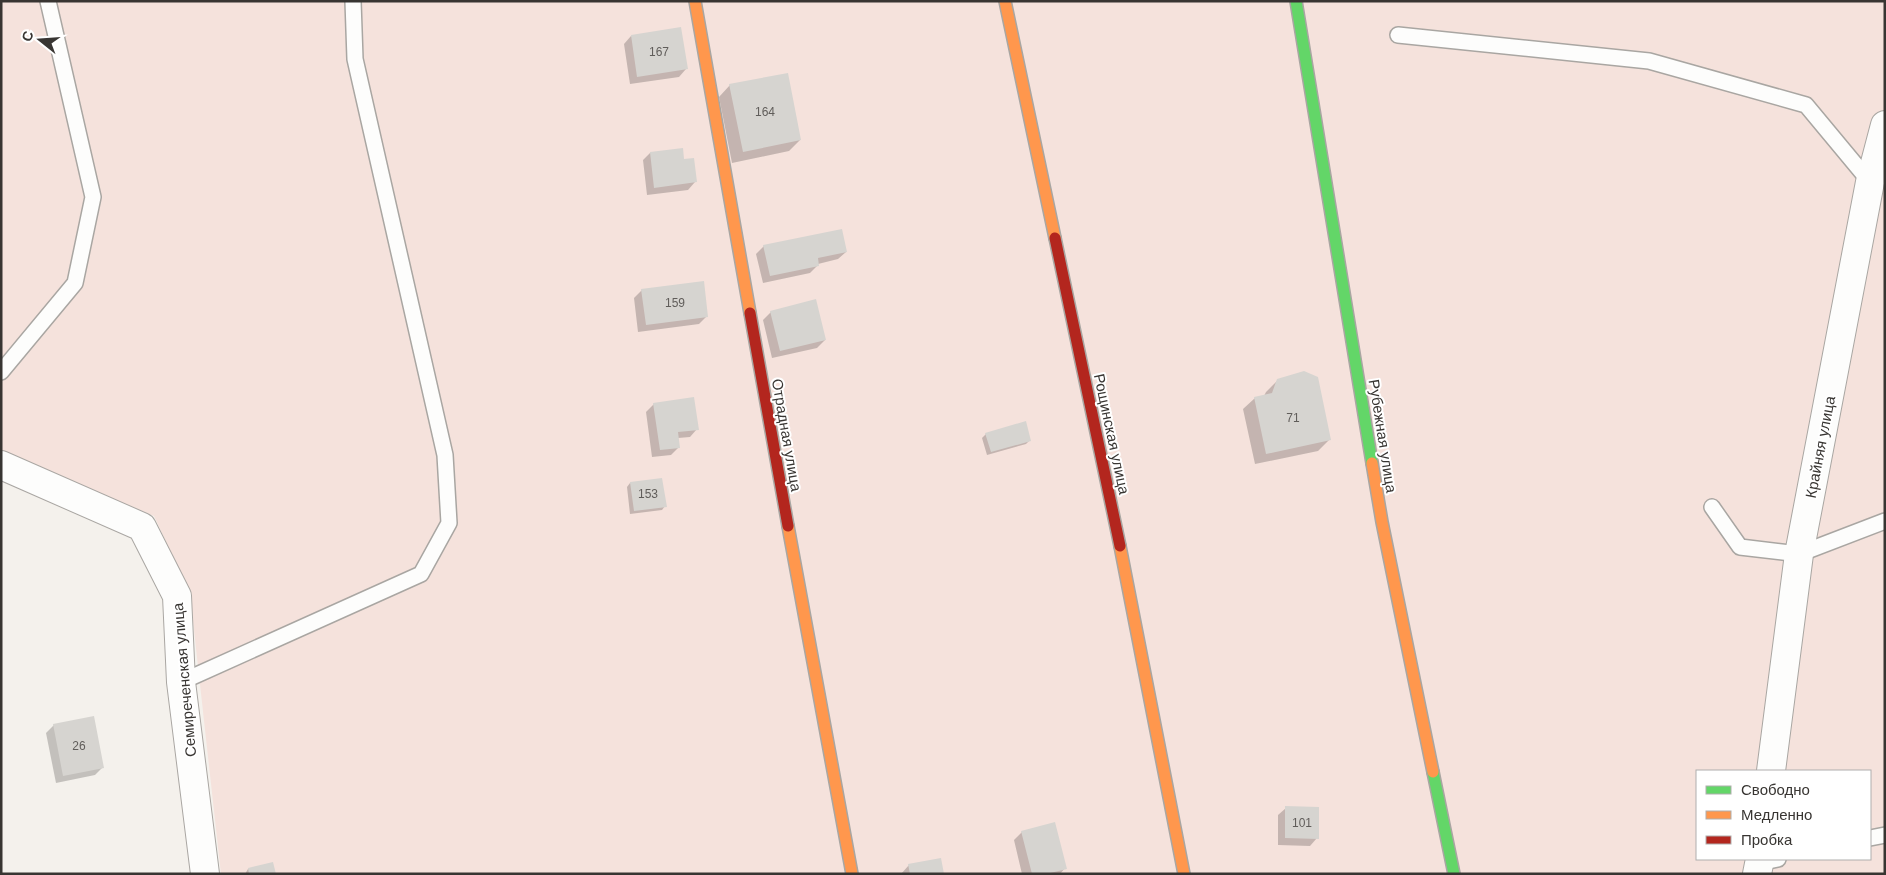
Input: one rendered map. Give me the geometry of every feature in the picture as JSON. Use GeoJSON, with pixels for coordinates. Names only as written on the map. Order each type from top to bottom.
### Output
{"type":"FeatureCollection","features":[{"type":"Feature","properties":{"kind":"street","name":"Отрадная улица"},"geometry":{"type":"LineString","coordinates":[[695,1],[788,528],[852,874]]}},
{"type":"Feature","properties":{"kind":"street","name":"Рощинская улица"},"geometry":{"type":"LineString","coordinates":[[1005,1],[1107,482],[1184,874]]}},
{"type":"Feature","properties":{"kind":"street","name":"Рубежная улица"},"geometry":{"type":"LineString","coordinates":[[1296,1],[1382,522],[1454,874]]}},
{"type":"Feature","properties":{"kind":"street","name":"Крайняя улица"},"geometry":{"type":"LineString","coordinates":[[1771,770],[1799,554],[1856,261],[1877,181],[1885,125]]}},
{"type":"Feature","properties":{"kind":"street","name":"Семиреченская улица"},"geometry":{"type":"LineString","coordinates":[[1,465],[142,527],[176,596],[181,682],[205,874]]}},
{"type":"Feature","properties":{"kind":"lane"},"geometry":{"type":"LineString","coordinates":[[1,372],[75,283],[93,197],[48,1]]}},
{"type":"Feature","properties":{"kind":"lane"},"geometry":{"type":"LineString","coordinates":[[181,682],[421,574],[449,523],[445,455],[355,59],[354,1]]}},
{"type":"Feature","properties":{"kind":"lane"},"geometry":{"type":"LineString","coordinates":[[1398,35],[1649,61],[1806,105],[1877,181]]}},
{"type":"Feature","properties":{"kind":"lane"},"geometry":{"type":"LineString","coordinates":[[1712,507],[1740,547],[1799,554],[1885,521]]}},
{"type":"Feature","properties":{"kind":"lane"},"geometry":{"type":"LineString","coordinates":[[1871,838],[1885,834]]}},
{"type":"Feature","properties":{"kind":"shaded area"},"geometry":{"type":"Polygon","coordinates":[[[1,1],[1885,1],[1885,874],[221,874],[190,594],[154,516],[1,452],[1,1]]]}},
{"type":"Feature","properties":{"kind":"building"},"geometry":{"type":"Polygon","coordinates":[[[681,27],[688,69],[637,77],[631,35],[681,27]]]}},
{"type":"Feature","properties":{"kind":"building"},"geometry":{"type":"Polygon","coordinates":[[[788,73],[801,140],[743,152],[729,84],[788,73]]]}},
{"type":"Feature","properties":{"kind":"building"},"geometry":{"type":"Polygon","coordinates":[[[683,148],[684,159],[694,158],[697,182],[654,188],[650,152],[683,148]]]}},
{"type":"Feature","properties":{"kind":"building"},"geometry":{"type":"Polygon","coordinates":[[[842,229],[847,252],[818,258],[819,266],[770,276],[763,245],[842,229]]]}},
{"type":"Feature","properties":{"kind":"building"},"geometry":{"type":"Polygon","coordinates":[[[704,281],[708,317],[646,325],[641,289],[704,281]]]}},
{"type":"Feature","properties":{"kind":"building"},"geometry":{"type":"Polygon","coordinates":[[[816,299],[826,340],[780,351],[770,311],[816,299]]]}},
{"type":"Feature","properties":{"kind":"building"},"geometry":{"type":"Polygon","coordinates":[[[1304,371],[1318,377],[1331,440],[1266,454],[1254,397],[1272,393],[1277,379],[1304,371]]]}},
{"type":"Feature","properties":{"kind":"building"},"geometry":{"type":"Polygon","coordinates":[[[694,397],[699,430],[678,432],[680,448],[660,450],[653,403],[694,397]]]}},
{"type":"Feature","properties":{"kind":"building"},"geometry":{"type":"Polygon","coordinates":[[[1026,421],[1031,441],[991,452],[985,433],[1026,421]]]}},
{"type":"Feature","properties":{"kind":"building"},"geometry":{"type":"Polygon","coordinates":[[[662,478],[667,507],[634,511],[630,482],[662,478]]]}},
{"type":"Feature","properties":{"kind":"building"},"geometry":{"type":"Polygon","coordinates":[[[94,716],[104,768],[63,776],[53,724],[94,716]]]}},
{"type":"Feature","properties":{"kind":"building"},"geometry":{"type":"Polygon","coordinates":[[[1285,806],[1319,807],[1319,839],[1285,838],[1285,806]]]}},
{"type":"Feature","properties":{"kind":"building"},"geometry":{"type":"Polygon","coordinates":[[[1055,822],[1067,869],[1046,874],[1032,874],[1021,831],[1055,822]]]}},
{"type":"Feature","properties":{"kind":"building"},"geometry":{"type":"Polygon","coordinates":[[[941,858],[944,874],[910,874],[908,864],[941,858]]]}},
{"type":"Feature","properties":{"kind":"building"},"geometry":{"type":"Polygon","coordinates":[[[273,862],[276,874],[249,874],[248,868],[273,862]]]}},
{"type":"Feature","properties":{"kind":"traffic: fast"},"geometry":{"type":"LineString","coordinates":[[1296,1],[1372,463]]}},
{"type":"Feature","properties":{"kind":"traffic: fast"},"geometry":{"type":"LineString","coordinates":[[1433,772],[1454,874]]}},
{"type":"Feature","properties":{"kind":"traffic: slow"},"geometry":{"type":"LineString","coordinates":[[695,1],[750,313]]}},
{"type":"Feature","properties":{"kind":"traffic: slow"},"geometry":{"type":"LineString","coordinates":[[1005,1],[1055,238]]}},
{"type":"Feature","properties":{"kind":"traffic: slow"},"geometry":{"type":"LineString","coordinates":[[1372,463],[1382,522],[1433,772]]}},
{"type":"Feature","properties":{"kind":"traffic: slow"},"geometry":{"type":"LineString","coordinates":[[788,526],[852,874]]}},
{"type":"Feature","properties":{"kind":"traffic: slow"},"geometry":{"type":"LineString","coordinates":[[1120,546],[1184,874]]}},
{"type":"Feature","properties":{"kind":"traffic: jam"},"geometry":{"type":"LineString","coordinates":[[1055,238],[1120,546]]}},
{"type":"Feature","properties":{"kind":"traffic: jam"},"geometry":{"type":"LineString","coordinates":[[750,313],[788,526]]}}]}
